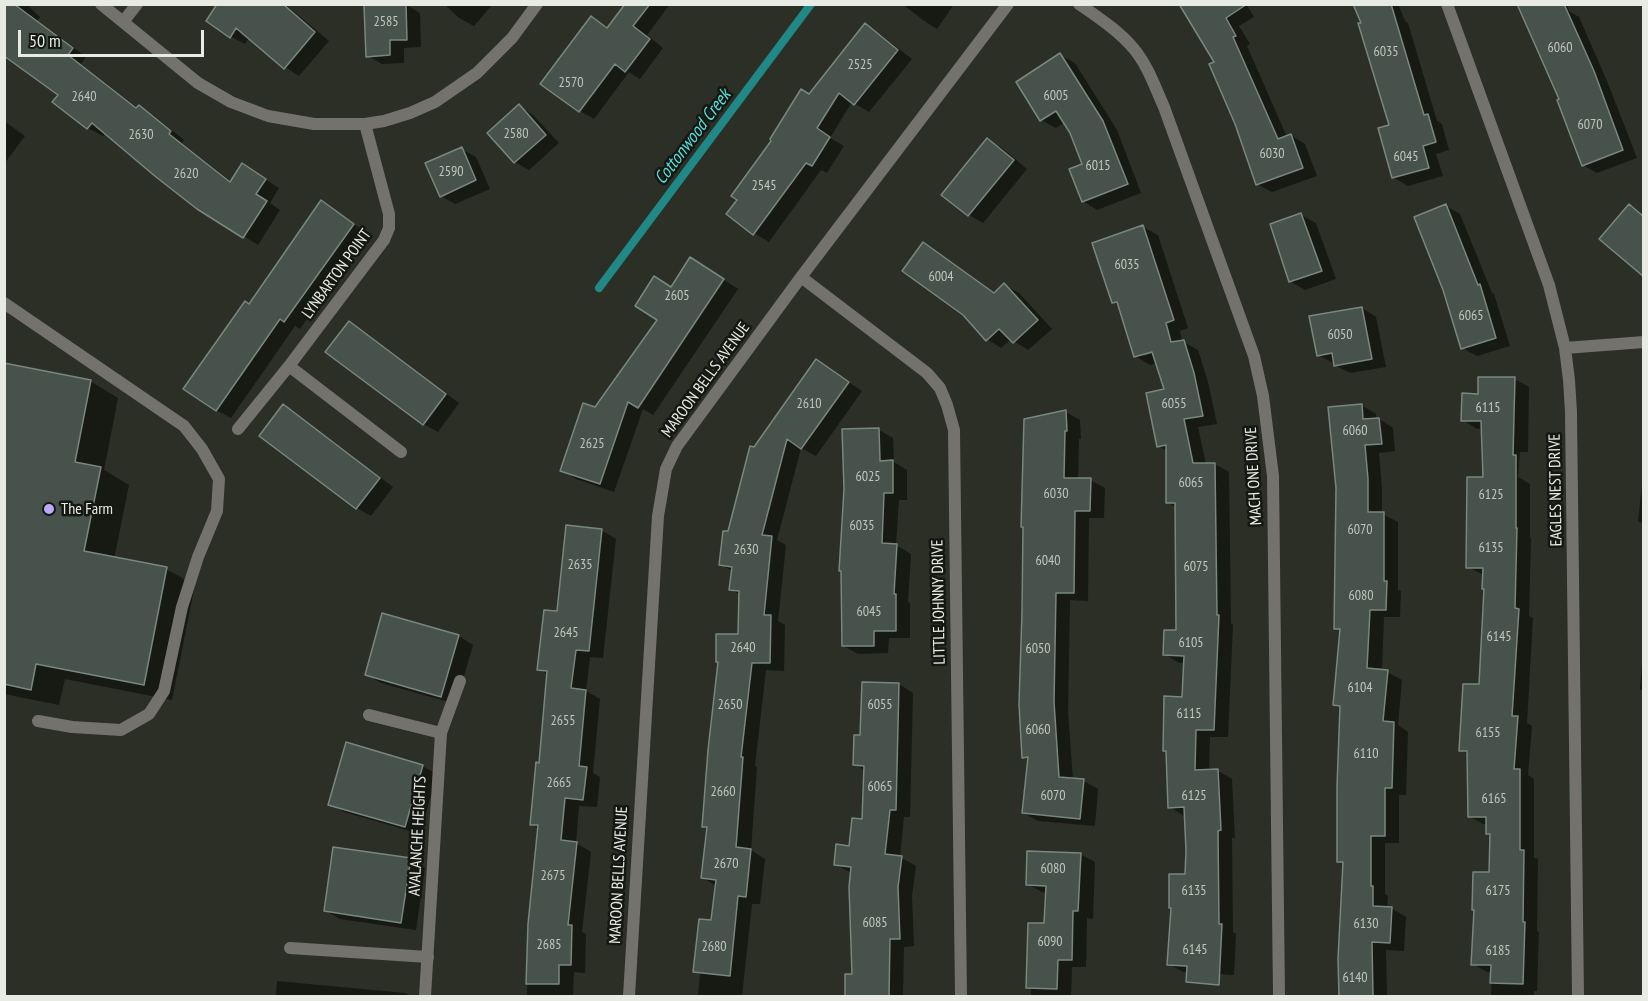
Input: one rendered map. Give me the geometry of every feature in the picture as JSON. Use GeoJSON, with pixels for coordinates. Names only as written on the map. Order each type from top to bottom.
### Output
{"type":"FeatureCollection","features":[{"type":"Feature","properties":{"kind":"street"},"geometry":{"type":"LineString","coordinates":[[100,4],[198,83],[231,102],[268,116],[314,124],[365,124],[384,121],[435,102],[477,73],[512,38],[537,4]]}},
{"type":"Feature","properties":{"kind":"street"},"geometry":{"type":"LineString","coordinates":[[123,22],[137,4]]}},
{"type":"Feature","properties":{"kind":"street","name":"MAROON BELLS AVENUE"},"geometry":{"type":"LineString","coordinates":[[628,996],[658,513],[666,469],[677,446],[801,277],[1008,4]]}},
{"type":"Feature","properties":{"kind":"street","name":"MACH ONE DRIVE"},"geometry":{"type":"LineString","coordinates":[[1079,4],[1110,26],[1134,49],[1148,71],[1164,107],[1254,356],[1263,396],[1273,476],[1279,996]]}},
{"type":"Feature","properties":{"kind":"street","name":"EAGLES NEST DRIVE"},"geometry":{"type":"LineString","coordinates":[[1447,4],[1549,285],[1565,348],[1571,412],[1578,996]]}},
{"type":"Feature","properties":{"kind":"street","name":"LYNBARTON POINT"},"geometry":{"type":"LineString","coordinates":[[238,429],[289,366],[384,240],[389,228],[389,214],[365,124]]}},
{"type":"Feature","properties":{"kind":"street","name":"LITTLE JOHNNY DRIVE"},"geometry":{"type":"LineString","coordinates":[[801,277],[927,373],[940,388],[954,430],[961,996]]}},
{"type":"Feature","properties":{"kind":"street"},"geometry":{"type":"LineString","coordinates":[[4,303],[184,426],[202,449],[219,479],[217,511],[198,557],[182,607],[164,691],[149,714],[121,730],[72,727],[38,721]]}},
{"type":"Feature","properties":{"kind":"street"},"geometry":{"type":"LineString","coordinates":[[1565,348],[1644,342]]}},
{"type":"Feature","properties":{"kind":"street"},"geometry":{"type":"LineString","coordinates":[[289,366],[401,452]]}},
{"type":"Feature","properties":{"kind":"street","name":"AVALANCHE HEIGHTS"},"geometry":{"type":"LineString","coordinates":[[425,996],[441,733],[460,681]]}},
{"type":"Feature","properties":{"kind":"street"},"geometry":{"type":"LineString","coordinates":[[369,715],[441,733]]}},
{"type":"Feature","properties":{"kind":"street"},"geometry":{"type":"LineString","coordinates":[[290,948],[428,957]]}},
{"type":"Feature","properties":{"kind":"building"},"geometry":{"type":"Polygon","coordinates":[[[4,4],[14,4],[73,48],[68,55],[136,108],[139,105],[171,131],[169,134],[230,182],[242,163],[266,179],[256,194],[267,201],[243,238],[197,209],[92,123],[87,129],[52,102],[58,95],[4,56],[4,4]]]}},
{"type":"Feature","properties":{"kind":"building"},"geometry":{"type":"Polygon","coordinates":[[[217,4],[283,4],[315,32],[284,69],[236,28],[230,38],[206,21],[217,4]]]}},
{"type":"Feature","properties":{"kind":"building"},"geometry":{"type":"Polygon","coordinates":[[[406,4],[407,40],[390,40],[390,55],[366,57],[364,5],[406,4]]]}},
{"type":"Feature","properties":{"kind":"building"},"geometry":{"type":"Polygon","coordinates":[[[625,4],[650,4],[633,26],[650,39],[625,72],[615,64],[579,112],[540,84],[591,16],[607,28],[625,4]]]}},
{"type":"Feature","properties":{"kind":"building"},"geometry":{"type":"Polygon","coordinates":[[[1179,4],[1247,4],[1226,18],[1236,36],[1233,37],[1278,139],[1291,134],[1303,168],[1256,185],[1235,124],[1209,64],[1214,62],[1179,4]]]}},
{"type":"Feature","properties":{"kind":"building"},"geometry":{"type":"Polygon","coordinates":[[[1353,4],[1391,4],[1424,115],[1428,114],[1436,142],[1423,146],[1429,168],[1392,178],[1378,128],[1389,125],[1358,23],[1361,23],[1353,4]]]}},
{"type":"Feature","properties":{"kind":"building"},"geometry":{"type":"Polygon","coordinates":[[[1517,4],[1564,4],[1594,71],[1623,150],[1582,166],[1557,100],[1559,99],[1517,4]]]}},
{"type":"Feature","properties":{"kind":"building"},"geometry":{"type":"Polygon","coordinates":[[[865,23],[898,50],[854,105],[839,93],[817,128],[830,137],[812,166],[806,163],[753,235],[726,214],[737,200],[731,196],[771,141],[770,139],[801,89],[809,94],[865,23]]]}},
{"type":"Feature","properties":{"kind":"building"},"geometry":{"type":"Polygon","coordinates":[[[1060,53],[1103,121],[1128,184],[1082,202],[1069,169],[1082,164],[1070,133],[1056,111],[1040,121],[1016,82],[1060,53]]]}},
{"type":"Feature","properties":{"kind":"building"},"geometry":{"type":"Polygon","coordinates":[[[519,104],[546,135],[514,163],[487,133],[519,104]]]}},
{"type":"Feature","properties":{"kind":"building"},"geometry":{"type":"Polygon","coordinates":[[[987,138],[1014,160],[968,216],[941,195],[987,138]]]}},
{"type":"Feature","properties":{"kind":"building"},"geometry":{"type":"Polygon","coordinates":[[[462,147],[476,180],[440,197],[425,163],[462,147]]]}},
{"type":"Feature","properties":{"kind":"building"},"geometry":{"type":"Polygon","coordinates":[[[321,200],[354,224],[284,322],[280,319],[216,411],[183,389],[245,301],[249,304],[321,200]]]}},
{"type":"Feature","properties":{"kind":"building"},"geometry":{"type":"Polygon","coordinates":[[[1446,204],[1478,285],[1480,284],[1496,338],[1461,349],[1443,290],[1414,217],[1446,204]]]}},
{"type":"Feature","properties":{"kind":"building"},"geometry":{"type":"Polygon","coordinates":[[[1629,204],[1644,217],[1644,277],[1599,239],[1629,204]]]}},
{"type":"Feature","properties":{"kind":"building"},"geometry":{"type":"Polygon","coordinates":[[[1301,213],[1322,271],[1289,282],[1270,224],[1301,213]]]}},
{"type":"Feature","properties":{"kind":"building"},"geometry":{"type":"Polygon","coordinates":[[[1143,225],[1174,320],[1166,323],[1171,342],[1184,340],[1194,373],[1203,416],[1184,419],[1193,463],[1215,463],[1217,615],[1219,615],[1214,730],[1196,730],[1195,770],[1218,769],[1221,830],[1218,831],[1219,924],[1222,924],[1219,985],[1186,982],[1187,966],[1167,965],[1171,908],[1169,908],[1169,874],[1185,874],[1186,851],[1184,807],[1168,808],[1166,751],[1163,751],[1164,696],[1182,697],[1184,656],[1163,655],[1164,630],[1176,630],[1175,503],[1166,503],[1166,445],[1157,447],[1146,393],[1164,389],[1152,352],[1134,357],[1117,302],[1112,303],[1092,243],[1143,225]]]}},
{"type":"Feature","properties":{"kind":"building"},"geometry":{"type":"Polygon","coordinates":[[[923,242],[994,293],[1004,283],[1038,320],[1013,343],[999,329],[986,341],[963,315],[902,271],[923,242]]]}},
{"type":"Feature","properties":{"kind":"building"},"geometry":{"type":"Polygon","coordinates":[[[690,257],[724,279],[638,408],[628,402],[600,484],[560,471],[583,403],[595,407],[657,320],[635,306],[654,276],[671,287],[690,257]]]}},
{"type":"Feature","properties":{"kind":"building"},"geometry":{"type":"Polygon","coordinates":[[[1362,307],[1372,359],[1334,366],[1332,353],[1317,356],[1309,316],[1362,307]]]}},
{"type":"Feature","properties":{"kind":"building"},"geometry":{"type":"Polygon","coordinates":[[[349,321],[446,394],[423,425],[325,352],[349,321]]]}},
{"type":"Feature","properties":{"kind":"building"},"geometry":{"type":"Polygon","coordinates":[[[816,359],[849,382],[801,449],[787,439],[762,535],[772,536],[764,615],[771,615],[770,663],[752,663],[741,757],[743,757],[736,847],[751,849],[746,897],[738,896],[730,976],[693,972],[699,919],[711,920],[716,880],[701,878],[707,827],[702,827],[708,750],[718,662],[716,662],[716,634],[738,634],[739,591],[729,590],[732,567],[719,565],[723,531],[728,531],[750,446],[754,447],[816,359]]]}},
{"type":"Feature","properties":{"kind":"building","name":"The Farm"},"geometry":{"type":"Polygon","coordinates":[[[4,363],[91,380],[75,462],[101,467],[84,551],[167,567],[144,685],[36,664],[31,690],[4,684],[4,363]]]}},
{"type":"Feature","properties":{"kind":"building"},"geometry":{"type":"Polygon","coordinates":[[[1478,377],[1515,377],[1513,455],[1516,455],[1517,528],[1515,608],[1519,609],[1512,716],[1518,716],[1514,769],[1520,769],[1520,850],[1524,850],[1523,984],[1490,983],[1491,965],[1471,965],[1474,910],[1472,910],[1473,872],[1489,872],[1490,834],[1486,834],[1486,817],[1468,817],[1467,751],[1459,751],[1463,684],[1479,684],[1484,589],[1482,589],[1483,568],[1466,568],[1467,477],[1483,477],[1481,421],[1461,421],[1462,393],[1478,394],[1478,377]]]}},
{"type":"Feature","properties":{"kind":"building"},"geometry":{"type":"Polygon","coordinates":[[[283,404],[380,478],[356,509],[259,436],[283,404]]]}},
{"type":"Feature","properties":{"kind":"building"},"geometry":{"type":"Polygon","coordinates":[[[1362,404],[1363,419],[1379,418],[1382,444],[1365,445],[1368,512],[1384,512],[1384,581],[1387,581],[1386,610],[1370,610],[1367,668],[1388,670],[1383,721],[1394,722],[1392,788],[1385,788],[1385,836],[1371,836],[1371,886],[1373,886],[1373,906],[1392,907],[1390,943],[1372,942],[1373,996],[1339,996],[1338,959],[1343,862],[1337,862],[1340,706],[1333,705],[1340,629],[1334,629],[1336,488],[1328,407],[1362,404]]]}},
{"type":"Feature","properties":{"kind":"building"},"geometry":{"type":"Polygon","coordinates":[[[1066,410],[1064,478],[1091,478],[1090,511],[1075,511],[1074,593],[1056,593],[1054,702],[1059,777],[1084,779],[1080,819],[1022,813],[1028,757],[1022,758],[1019,704],[1024,419],[1066,410]]]}},
{"type":"Feature","properties":{"kind":"building"},"geometry":{"type":"Polygon","coordinates":[[[879,428],[880,461],[893,460],[893,493],[884,493],[882,543],[897,544],[894,594],[896,594],[896,631],[874,631],[874,646],[842,646],[841,571],[839,571],[844,489],[842,429],[879,428]]]}},
{"type":"Feature","properties":{"kind":"building"},"geometry":{"type":"Polygon","coordinates":[[[566,525],[602,529],[589,651],[576,650],[571,688],[586,690],[579,766],[587,767],[583,800],[565,798],[561,840],[577,842],[568,925],[572,925],[571,965],[559,965],[559,984],[526,984],[528,924],[538,825],[530,825],[536,762],[539,763],[547,671],[537,670],[544,610],[557,611],[566,525]]]}},
{"type":"Feature","properties":{"kind":"building"},"geometry":{"type":"Polygon","coordinates":[[[382,613],[459,635],[441,697],[365,675],[382,613]]]}},
{"type":"Feature","properties":{"kind":"building"},"geometry":{"type":"Polygon","coordinates":[[[862,682],[899,683],[896,810],[890,810],[885,854],[902,856],[898,887],[900,939],[890,939],[889,996],[845,996],[845,974],[852,974],[849,887],[851,867],[834,865],[836,844],[849,846],[852,818],[862,819],[864,766],[853,765],[854,735],[860,735],[862,682]]]}},
{"type":"Feature","properties":{"kind":"building"},"geometry":{"type":"Polygon","coordinates":[[[346,742],[423,765],[405,827],[328,805],[346,742]]]}},
{"type":"Feature","properties":{"kind":"building"},"geometry":{"type":"Polygon","coordinates":[[[333,847],[411,858],[401,923],[324,911],[333,847]]]}},
{"type":"Feature","properties":{"kind":"building"},"geometry":{"type":"Polygon","coordinates":[[[1027,851],[1081,853],[1078,911],[1073,911],[1072,960],[1058,960],[1057,989],[1026,988],[1028,923],[1044,923],[1046,886],[1026,885],[1027,851]]]}},
{"type":"Feature","properties":{"kind":"waterway","name":"Cottonwood Creek"},"geometry":{"type":"LineString","coordinates":[[599,288],[811,4]]}},
{"type":"Feature","properties":{"kind":"place","name":"The Farm"},"geometry":{"type":"Point","coordinates":[49,509]}}]}
